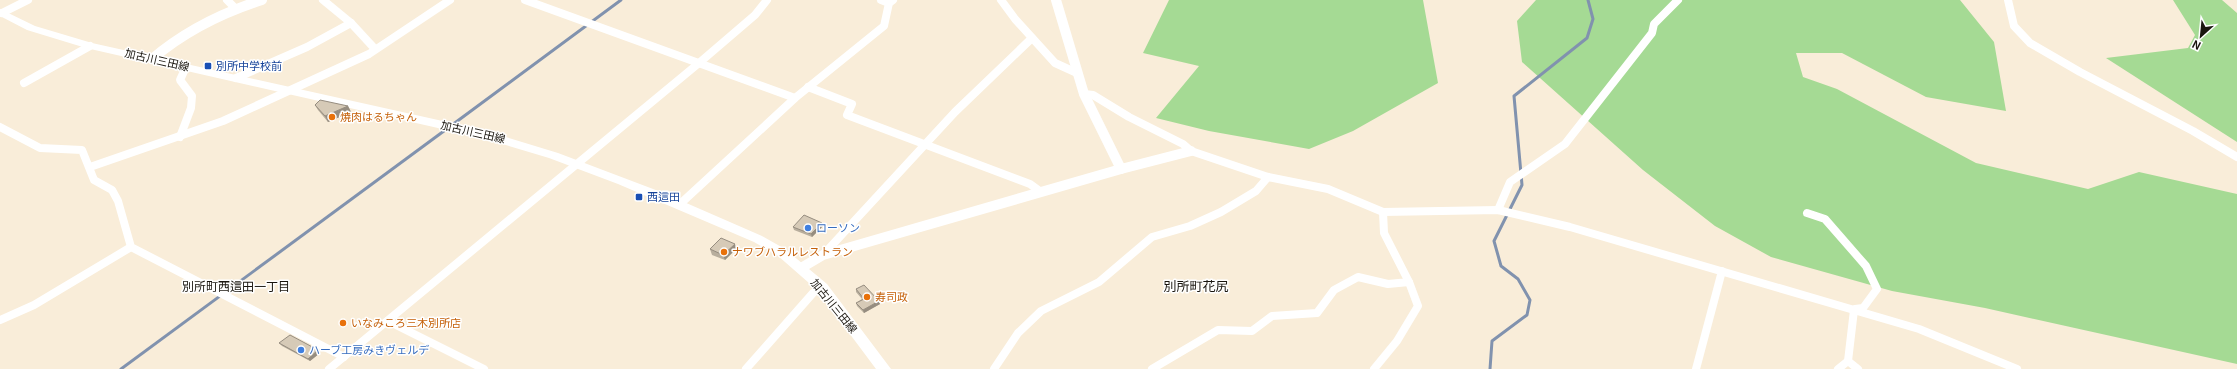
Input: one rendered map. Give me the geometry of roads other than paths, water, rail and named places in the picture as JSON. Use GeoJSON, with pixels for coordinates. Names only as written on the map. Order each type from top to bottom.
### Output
{"type":"FeatureCollection","features":[{"type":"Feature","properties":{"kind":"main road","name":"加古川三田線"},"geometry":{"type":"LineString","coordinates":[[1,13],[32,28],[90,46],[483,134],[534,148],[576,163],[758,239],[781,252],[822,287],[884,369]]}},
{"type":"Feature","properties":{"kind":"street"},"geometry":{"type":"LineString","coordinates":[[1,13],[28,0]]}},
{"type":"Feature","properties":{"kind":"street"},"geometry":{"type":"LineString","coordinates":[[227,0],[235,8]]}},
{"type":"Feature","properties":{"kind":"street"},"geometry":{"type":"LineString","coordinates":[[152,59],[184,36],[235,8],[262,0]]}},
{"type":"Feature","properties":{"kind":"street"},"geometry":{"type":"LineString","coordinates":[[323,0],[350,23],[375,49]]}},
{"type":"Feature","properties":{"kind":"street"},"geometry":{"type":"LineString","coordinates":[[90,167],[115,157],[180,137],[223,121],[375,49],[450,0]]}},
{"type":"Feature","properties":{"kind":"street"},"geometry":{"type":"LineString","coordinates":[[525,0],[795,98]]}},
{"type":"Feature","properties":{"kind":"street"},"geometry":{"type":"LineString","coordinates":[[328,369],[699,63],[755,15],[767,0]]}},
{"type":"Feature","properties":{"kind":"street"},"geometry":{"type":"LineString","coordinates":[[679,205],[795,98],[884,26],[891,2],[881,0]]}},
{"type":"Feature","properties":{"kind":"street"},"geometry":{"type":"LineString","coordinates":[[1000,0],[1055,63],[1077,74]]}},
{"type":"Feature","properties":{"kind":"street"},"geometry":{"type":"LineString","coordinates":[[1056,0],[1084,94],[1121,169]]}},
{"type":"Feature","properties":{"kind":"street"},"geometry":{"type":"LineString","coordinates":[[1498,210],[1510,182],[1524,174],[1565,144],[1648,39],[1652,33],[1654,24],[1678,0]]}},
{"type":"Feature","properties":{"kind":"street"},"geometry":{"type":"LineString","coordinates":[[2008,0],[2011,16],[2016,29],[2030,42],[2093,80],[2185,125],[2237,157]]}},
{"type":"Feature","properties":{"kind":"street"},"geometry":{"type":"LineString","coordinates":[[236,78],[307,47],[350,23]]}},
{"type":"Feature","properties":{"kind":"street"},"geometry":{"type":"LineString","coordinates":[[824,255],[924,145],[1032,38]]}},
{"type":"Feature","properties":{"kind":"street"},"geometry":{"type":"LineString","coordinates":[[24,83],[90,46]]}},
{"type":"Feature","properties":{"kind":"street"},"geometry":{"type":"LineString","coordinates":[[180,137],[191,108],[192,96],[180,80],[186,67]]}},
{"type":"Feature","properties":{"kind":"street"},"geometry":{"type":"LineString","coordinates":[[808,87],[852,104],[847,116],[1030,184],[1041,192]]}},
{"type":"Feature","properties":{"kind":"street"},"geometry":{"type":"LineString","coordinates":[[1084,94],[1093,95],[1129,117],[1183,144],[1191,151],[1268,177],[1328,190],[1383,212],[1498,210],[1570,227],[1919,329],[2017,369]]}},
{"type":"Feature","properties":{"kind":"street"},"geometry":{"type":"LineString","coordinates":[[0,127],[40,148],[82,150],[94,180],[112,190],[118,201],[131,247],[344,357]]}},
{"type":"Feature","properties":{"kind":"street"},"geometry":{"type":"LineString","coordinates":[[801,268],[824,255],[1121,169],[1191,151]]}},
{"type":"Feature","properties":{"kind":"street"},"geometry":{"type":"LineString","coordinates":[[994,369],[1002,354],[1021,330],[1048,307],[1080,293],[1105,278],[1150,238],[1162,233],[1188,227],[1218,215],[1257,190],[1267,182],[1268,177]]}},
{"type":"Feature","properties":{"kind":"street"},"geometry":{"type":"LineString","coordinates":[[1374,369],[1397,341],[1418,306],[1409,282],[1384,233],[1383,212]]}},
{"type":"Feature","properties":{"kind":"street"},"geometry":{"type":"LineString","coordinates":[[1807,213],[1825,219],[1866,266],[1877,289],[1863,308],[1854,310]]}},
{"type":"Feature","properties":{"kind":"street"},"geometry":{"type":"LineString","coordinates":[[0,320],[34,305],[131,247]]}},
{"type":"Feature","properties":{"kind":"street"},"geometry":{"type":"LineString","coordinates":[[1696,369],[1722,271]]}},
{"type":"Feature","properties":{"kind":"street"},"geometry":{"type":"LineString","coordinates":[[1152,369],[1218,330],[1252,331],[1272,316],[1283,314],[1317,313],[1334,290],[1358,277],[1388,284],[1409,282]]}},
{"type":"Feature","properties":{"kind":"street"},"geometry":{"type":"LineString","coordinates":[[746,369],[813,293],[822,287]]}},
{"type":"Feature","properties":{"kind":"street"},"geometry":{"type":"LineString","coordinates":[[1848,361],[1854,310]]}},
{"type":"Feature","properties":{"kind":"street"},"geometry":{"type":"LineString","coordinates":[[388,321],[484,369]]}},
{"type":"Feature","properties":{"kind":"street"},"geometry":{"type":"LineString","coordinates":[[1838,369],[1842,364],[1848,361]]}},
{"type":"Feature","properties":{"kind":"street"},"geometry":{"type":"LineString","coordinates":[[1848,361],[1858,369]]}},
{"type":"Feature","properties":{"kind":"waterway"},"geometry":{"type":"LineString","coordinates":[[452,125],[621,0]]}},
{"type":"Feature","properties":{"kind":"waterway"},"geometry":{"type":"LineString","coordinates":[[1490,369],[1492,341],[1527,315],[1530,300],[1518,279],[1501,266],[1494,241],[1522,185],[1514,96],[1587,38],[1593,19],[1588,0]]}},
{"type":"Feature","properties":{"kind":"waterway"},"geometry":{"type":"LineString","coordinates":[[121,369],[448,128]]}},
{"type":"Feature","properties":{"kind":"place","name":"別所中学校前"},"geometry":{"type":"Point","coordinates":[208,66]}},
{"type":"Feature","properties":{"kind":"place","name":"焼肉はるちゃん"},"geometry":{"type":"Point","coordinates":[332,117]}},
{"type":"Feature","properties":{"kind":"place","name":"西這田"},"geometry":{"type":"Point","coordinates":[639,197]}},
{"type":"Feature","properties":{"kind":"place","name":"ローソン"},"geometry":{"type":"Point","coordinates":[808,228]}},
{"type":"Feature","properties":{"kind":"place","name":"ナワブハラルレストラン"},"geometry":{"type":"Point","coordinates":[724,252]}},
{"type":"Feature","properties":{"kind":"place","name":"寿司政"},"geometry":{"type":"Point","coordinates":[867,297]}},
{"type":"Feature","properties":{"kind":"place","name":"いなみころ三木別所店"},"geometry":{"type":"Point","coordinates":[343,323]}},
{"type":"Feature","properties":{"kind":"place","name":"ハーブ工房みきヴェルデ"},"geometry":{"type":"Point","coordinates":[301,350]}},
{"type":"Feature","properties":{"kind":"district","name":"別所町花尻"},"geometry":{"type":"Point","coordinates":[1196,286]}},
{"type":"Feature","properties":{"kind":"district","name":"別所町西這田一丁目"},"geometry":{"type":"Point","coordinates":[236,287]}}]}
